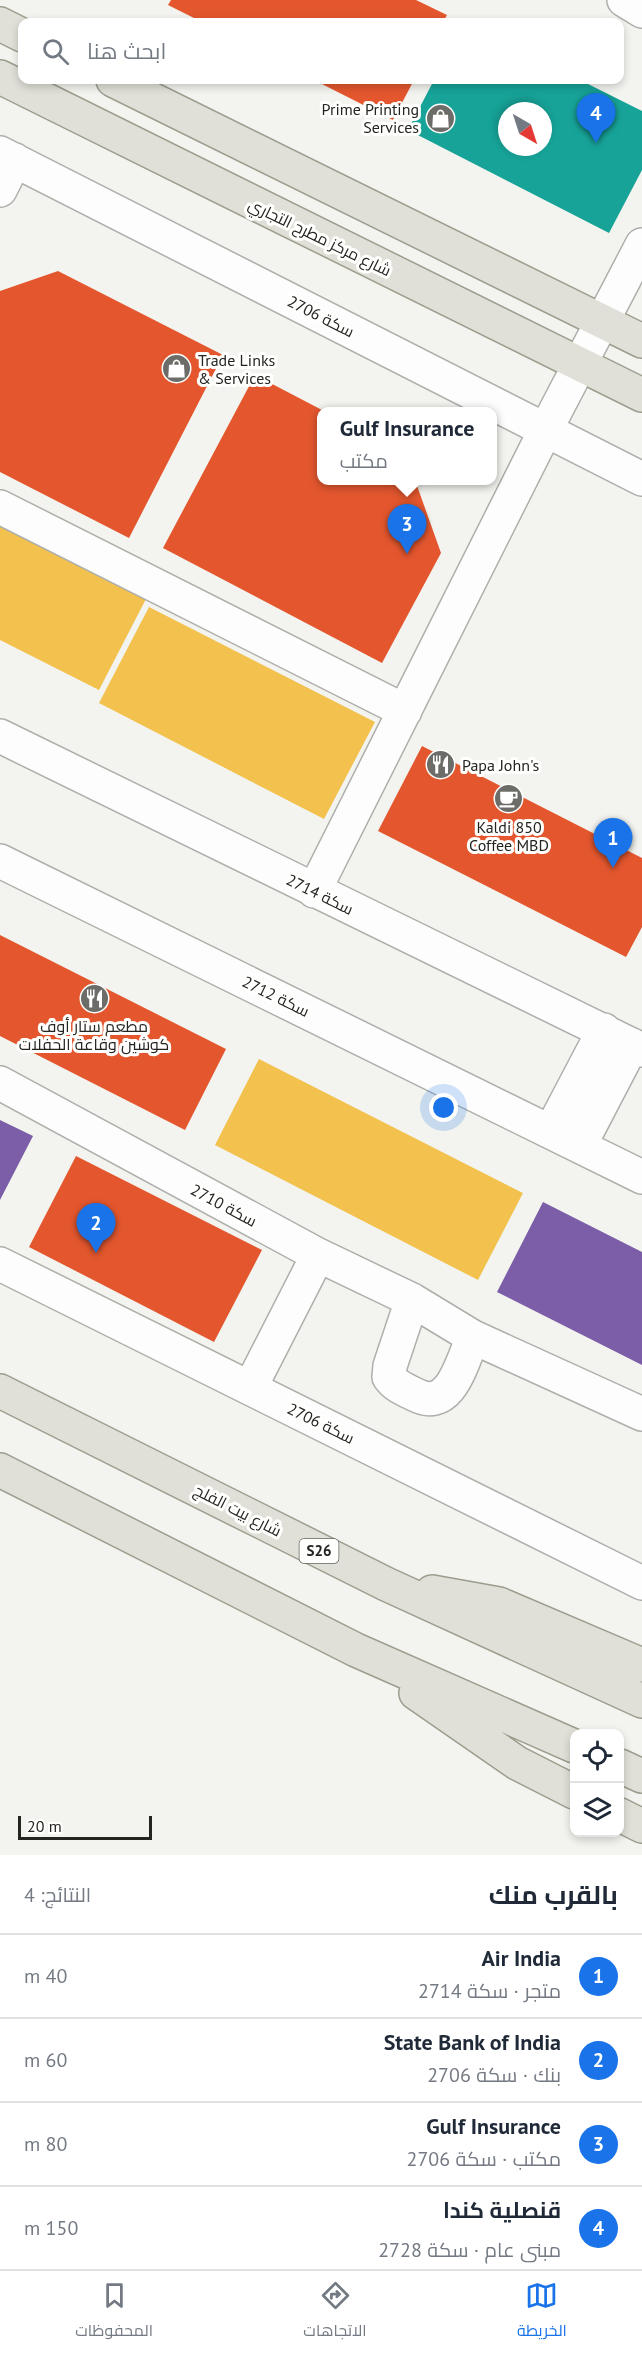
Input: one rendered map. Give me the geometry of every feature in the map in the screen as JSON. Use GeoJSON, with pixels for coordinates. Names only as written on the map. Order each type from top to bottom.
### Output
{"type":"FeatureCollection","features":[{"type":"Feature","properties":{"kind":"main road"},"geometry":{"type":"LineString","coordinates":[[0,24],[18,33]]}},
{"type":"Feature","properties":{"kind":"main road","name":"شارع مركز مطرح التجاري"},"geometry":{"type":"LineString","coordinates":[[0,77],[642,395]]}},
{"type":"Feature","properties":{"kind":"main road"},"geometry":{"type":"LineString","coordinates":[[121,84],[642,340]]}},
{"type":"Feature","properties":{"kind":"main road","name":"شارع بيت الفلج"},"geometry":{"type":"LineString","coordinates":[[0,1391],[386,1584],[642,1701]]}},
{"type":"Feature","properties":{"kind":"main road"},"geometry":{"type":"LineString","coordinates":[[0,1470],[356,1650],[570,1744]]}},
{"type":"Feature","properties":{"kind":"main road"},"geometry":{"type":"LineString","coordinates":[[386,1584],[499,1604],[642,1665]]}},
{"type":"Feature","properties":{"kind":"main road"},"geometry":{"type":"LineString","coordinates":[[356,1650],[516,1763],[570,1790]]}},
{"type":"Feature","properties":{"kind":"main road"},"geometry":{"type":"LineString","coordinates":[[624,1768],[642,1776]]}},
{"type":"Feature","properties":{"kind":"main road"},"geometry":{"type":"LineString","coordinates":[[624,1817],[642,1826]]}},
{"type":"Feature","properties":{"kind":"street"},"geometry":{"type":"LineString","coordinates":[[624,0],[642,11]]}},
{"type":"Feature","properties":{"kind":"street"},"geometry":{"type":"LineString","coordinates":[[0,189],[8,157]]}},
{"type":"Feature","properties":{"kind":"street","name":"سكة 2706"},"geometry":{"type":"LineString","coordinates":[[8,157],[642,479]]}},
{"type":"Feature","properties":{"kind":"street"},"geometry":{"type":"LineString","coordinates":[[314,891],[544,431],[642,245]]}},
{"type":"Feature","properties":{"kind":"street"},"geometry":{"type":"LineString","coordinates":[[0,507],[405,711]]}},
{"type":"Feature","properties":{"kind":"street","name":"سكة 2714"},"geometry":{"type":"LineString","coordinates":[[0,736],[637,1047]]}},
{"type":"Feature","properties":{"kind":"street","name":"سكة 2712"},"geometry":{"type":"LineString","coordinates":[[0,861],[642,1177]]}},
{"type":"Feature","properties":{"kind":"street"},"geometry":{"type":"LineString","coordinates":[[551,1131],[604,1030]]}},
{"type":"Feature","properties":{"kind":"street"},"geometry":{"type":"LineString","coordinates":[[580,1145],[637,1047]]}},
{"type":"Feature","properties":{"kind":"street","name":"سكة 2710"},"geometry":{"type":"LineString","coordinates":[[0,1083],[318,1255],[412,1300],[473,1337],[642,1414]]}},
{"type":"Feature","properties":{"kind":"street"},"geometry":{"type":"LineString","coordinates":[[250,1388],[318,1255]]}},
{"type":"Feature","properties":{"kind":"street","name":"سكة 2706"},"geometry":{"type":"LineString","coordinates":[[0,1264],[642,1583]]}},
{"type":"Feature","properties":{"kind":"street"},"geometry":{"type":"LineString","coordinates":[[412,1300],[390,1366],[389,1377],[394,1384],[424,1399],[438,1399],[450,1389],[473,1337]]}},
{"type":"Feature","properties":{"kind":"building: سكن"},"geometry":{"type":"Polygon","coordinates":[[[0,522],[147,597],[99,690],[0,640],[0,522]]]}},
{"type":"Feature","properties":{"kind":"building: سكن"},"geometry":{"type":"Polygon","coordinates":[[[149,607],[375,722],[324,819],[99,703],[149,607]]]}},
{"type":"Feature","properties":{"kind":"building: سكن"},"geometry":{"type":"Polygon","coordinates":[[[259,1059],[523,1193],[478,1280],[215,1145],[259,1059]]]}},
{"type":"Feature","properties":{"kind":"building: متاجر"},"geometry":{"type":"Polygon","coordinates":[[[171,0],[416,0],[447,15],[445,18],[194,18],[168,5],[171,0]]]}},
{"type":"Feature","properties":{"kind":"building: متاجر"},"geometry":{"type":"Polygon","coordinates":[[[322,84],[412,84],[393,120],[322,84]]]}},
{"type":"Feature","properties":{"kind":"building: متاجر"},"geometry":{"type":"Polygon","coordinates":[[[58,271],[223,355],[129,538],[0,472],[0,291],[58,271]]]}},
{"type":"Feature","properties":{"kind":"building: متاجر"},"geometry":{"type":"Polygon","coordinates":[[[255,375],[317,407],[317,485],[417,485],[441,553],[382,663],[163,548],[255,375]]]}},
{"type":"Feature","properties":{"kind":"building: متاجر"},"geometry":{"type":"Polygon","coordinates":[[[422,746],[642,858],[642,927],[626,957],[378,831],[422,746]]]}},
{"type":"Feature","properties":{"kind":"building: متاجر"},"geometry":{"type":"Polygon","coordinates":[[[0,935],[226,1049],[185,1130],[0,1036],[0,935]]]}},
{"type":"Feature","properties":{"kind":"building: متاجر"},"geometry":{"type":"Polygon","coordinates":[[[76,1156],[262,1250],[214,1342],[29,1247],[76,1156]]]}},
{"type":"Feature","properties":{"kind":"building: مكاتب"},"geometry":{"type":"Polygon","coordinates":[[[0,1120],[33,1136],[0,1200],[0,1120]]]}},
{"type":"Feature","properties":{"kind":"building: مكاتب"},"geometry":{"type":"Polygon","coordinates":[[[543,1202],[642,1252],[642,1365],[497,1292],[543,1202]]]}},
{"type":"Feature","properties":{"kind":"building: مرافق عامة"},"geometry":{"type":"Polygon","coordinates":[[[432,84],[588,84],[642,111],[642,170],[609,233],[408,130],[432,84]]]}},
{"type":"Feature","properties":{"kind":"place","name":"Prime Printing Services"},"geometry":{"type":"Point","coordinates":[440,118]}},
{"type":"Feature","properties":{"kind":"place","name":"قنصلية كندا"},"geometry":{"type":"Point","coordinates":[596,143]}},
{"type":"Feature","properties":{"kind":"place","name":"Trade Links & Services"},"geometry":{"type":"Point","coordinates":[177,369]}},
{"type":"Feature","properties":{"kind":"place","name":"Gulf Insurance"},"geometry":{"type":"Point","coordinates":[407,554]}},
{"type":"Feature","properties":{"kind":"place","name":"Papa John's"},"geometry":{"type":"Point","coordinates":[441,765]}},
{"type":"Feature","properties":{"kind":"place","name":"Kaldi 850 Coffee MBD"},"geometry":{"type":"Point","coordinates":[509,799]}},
{"type":"Feature","properties":{"kind":"place","name":"Air India"},"geometry":{"type":"Point","coordinates":[613,868]}},
{"type":"Feature","properties":{"kind":"place","name":"مطعم ستار أوف كوشين وقاعة الحفلات"},"geometry":{"type":"Point","coordinates":[94,998]}},
{"type":"Feature","properties":{"kind":"place","name":"State Bank of India"},"geometry":{"type":"Point","coordinates":[96,1253]}}]}
